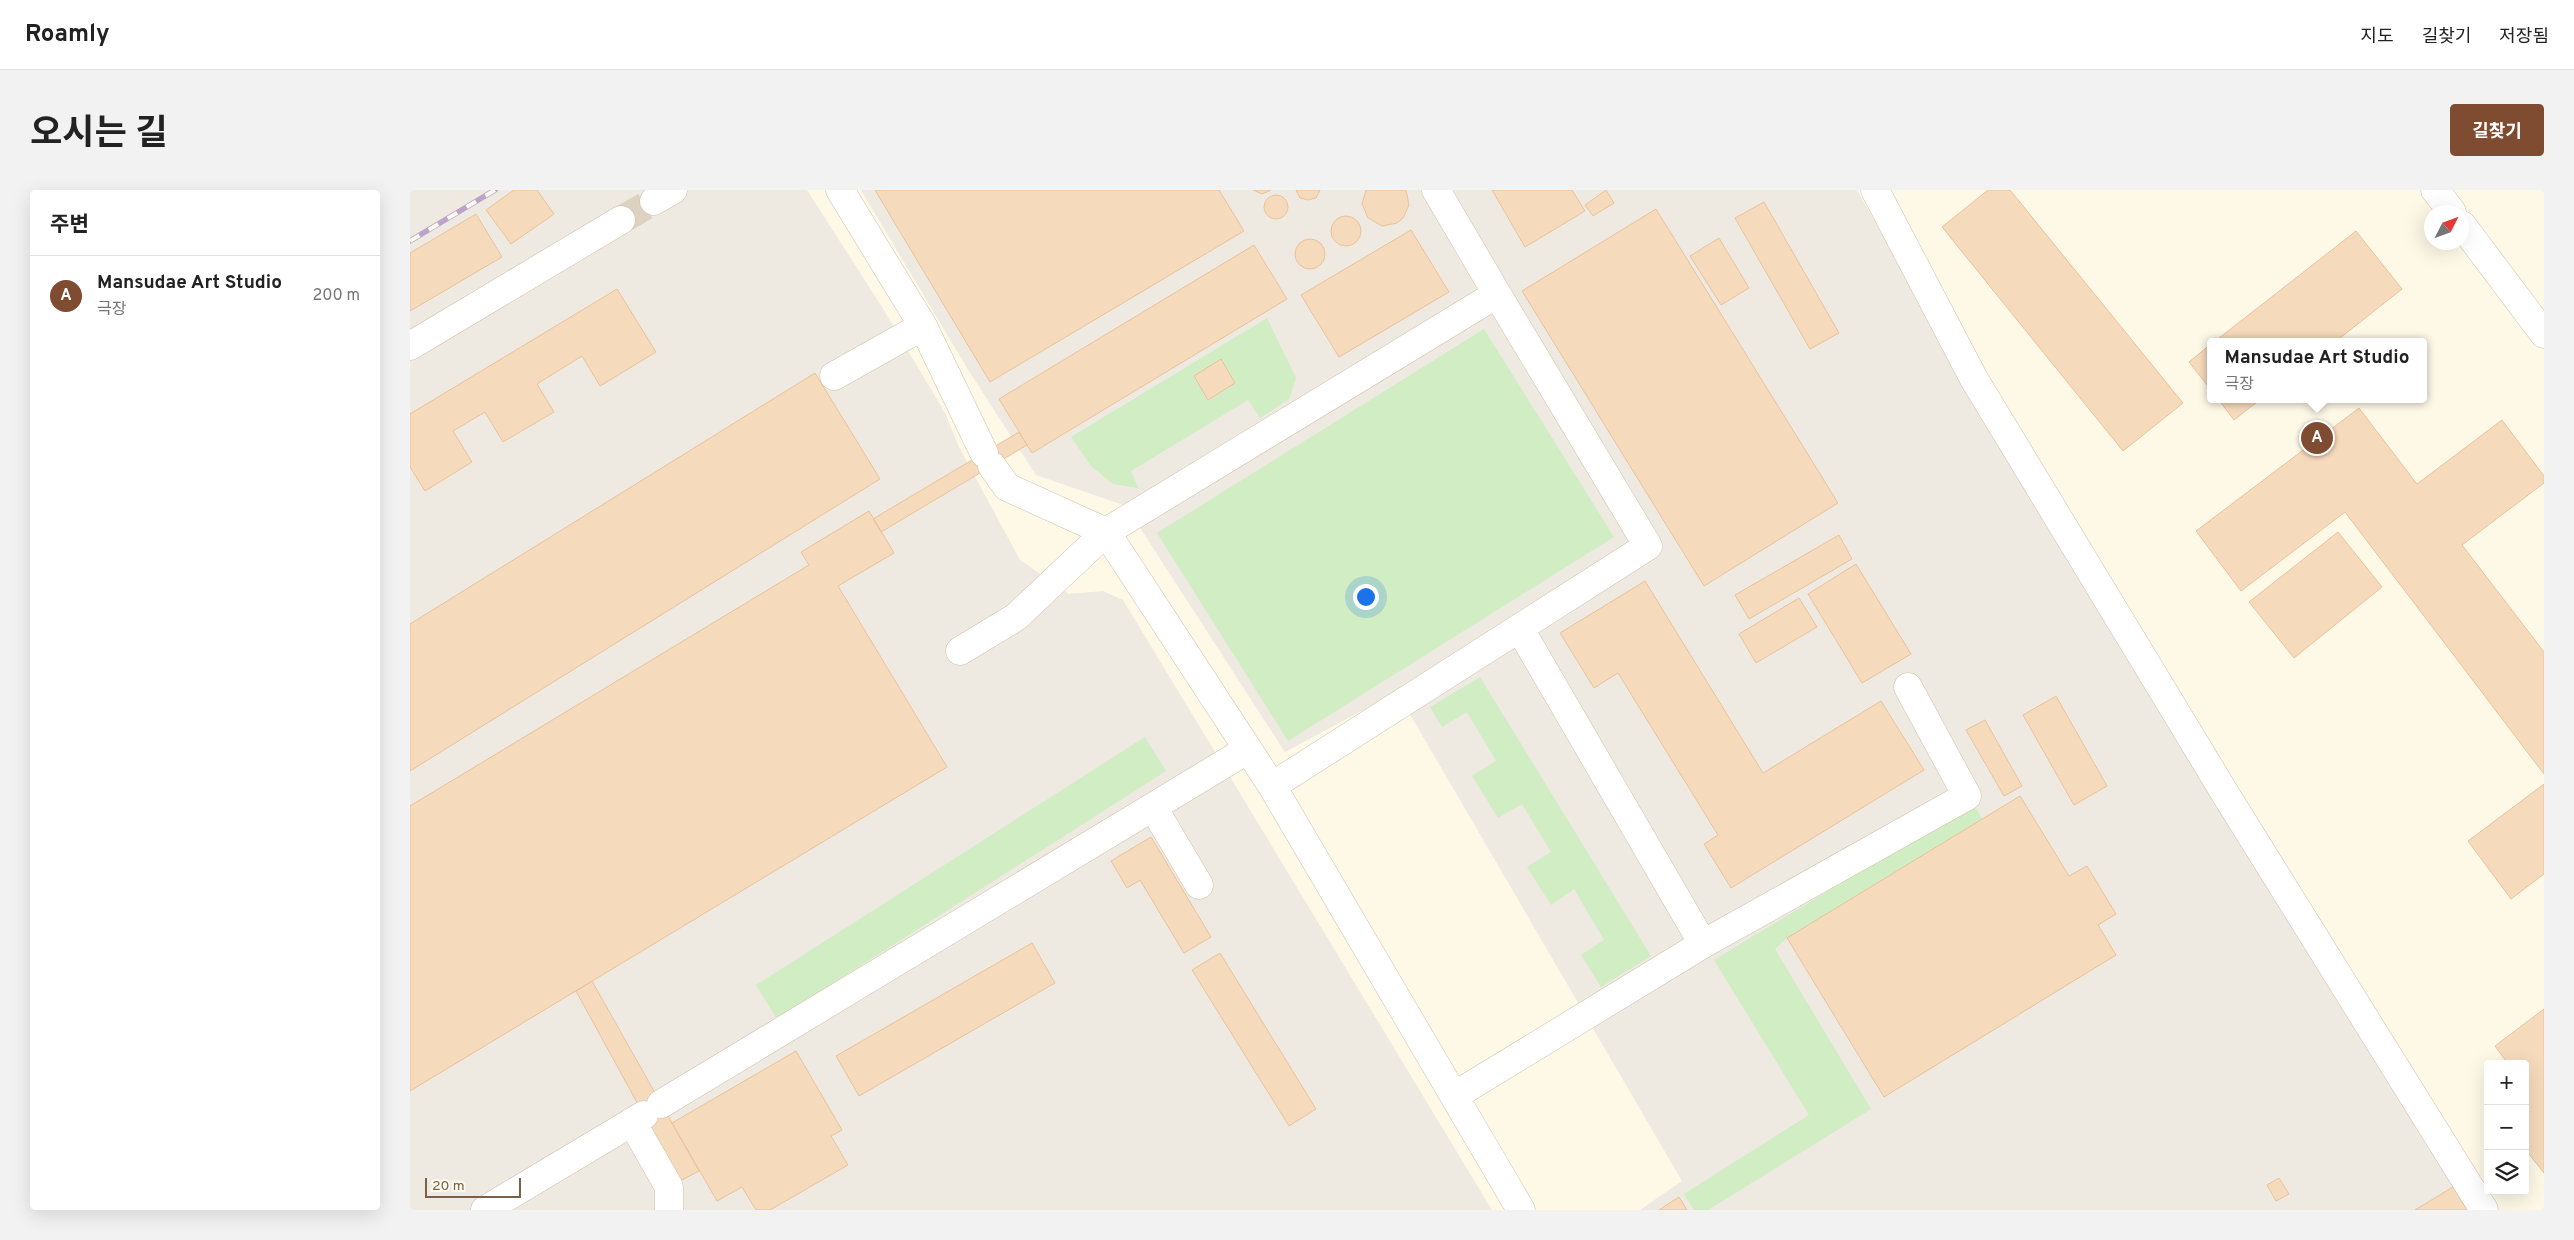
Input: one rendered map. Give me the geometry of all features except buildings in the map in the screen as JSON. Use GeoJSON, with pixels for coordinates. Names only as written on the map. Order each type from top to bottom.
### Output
{"type":"FeatureCollection","features":[{"type":"Feature","properties":{"kind":"street"},"geometry":{"type":"LineString","coordinates":[[840,190],[923,326],[988,459],[1006,487],[1106,532],[1272,786],[1521,1210]]}},
{"type":"Feature","properties":{"kind":"street"},"geometry":{"type":"LineString","coordinates":[[1272,786],[1648,546],[1436,190]]}},
{"type":"Feature","properties":{"kind":"street"},"geometry":{"type":"LineString","coordinates":[[1875,190],[1974,379],[2221,786],[2484,1210]]}},
{"type":"Feature","properties":{"kind":"street"},"geometry":{"type":"LineString","coordinates":[[2435,190],[2447,205]]}},
{"type":"Feature","properties":{"kind":"street"},"geometry":{"type":"LineString","coordinates":[[410,346],[621,220]]}},
{"type":"Feature","properties":{"kind":"street"},"geometry":{"type":"LineString","coordinates":[[2469,234],[2544,334]]}},
{"type":"Feature","properties":{"kind":"street"},"geometry":{"type":"LineString","coordinates":[[960,651],[1016,617],[1106,532],[1497,294]]}},
{"type":"Feature","properties":{"kind":"street"},"geometry":{"type":"LineString","coordinates":[[834,376],[923,326]]}},
{"type":"Feature","properties":{"kind":"street"},"geometry":{"type":"LineString","coordinates":[[1520,628],[1703,944]]}},
{"type":"Feature","properties":{"kind":"street"},"geometry":{"type":"LineString","coordinates":[[1454,1096],[1703,944],[1968,796],[1908,687]]}},
{"type":"Feature","properties":{"kind":"street"},"geometry":{"type":"LineString","coordinates":[[485,1210],[1247,750]]}},
{"type":"Feature","properties":{"kind":"street"},"geometry":{"type":"LineString","coordinates":[[1153,807],[1199,885]]}},
{"type":"Feature","properties":{"kind":"street"},"geometry":{"type":"LineString","coordinates":[[645,1114],[669,1187],[669,1210]]}},
{"type":"Feature","properties":{"kind":"shaded area"},"geometry":{"type":"Polygon","coordinates":[[[410,190],[807,190],[882,307],[945,413],[959,447],[1020,560],[1069,594],[1103,591],[1123,600],[1492,1210],[410,1210],[410,190]]]}},
{"type":"Feature","properties":{"kind":"shaded area"},"geometry":{"type":"Polygon","coordinates":[[[861,190],[1857,190],[1966,382],[2474,1210],[1640,1210],[1682,1181],[1397,692],[1285,752],[1126,506],[1036,475],[967,368],[861,190]]]}},
{"type":"Feature","properties":{"kind":"green space"},"geometry":{"type":"Polygon","coordinates":[[[1267,318],[1296,378],[1289,399],[1260,418],[1248,400],[1131,471],[1138,488],[1113,484],[1091,466],[1071,437],[1267,318]]]}},
{"type":"Feature","properties":{"kind":"green space"},"geometry":{"type":"Polygon","coordinates":[[[1484,329],[1614,537],[1288,741],[1157,533],[1484,329]]]}},
{"type":"Feature","properties":{"kind":"green space"},"geometry":{"type":"Polygon","coordinates":[[[1480,677],[1651,956],[1601,987],[1581,955],[1604,940],[1574,889],[1551,905],[1527,867],[1551,852],[1522,804],[1498,818],[1472,776],[1496,761],[1467,712],[1442,727],[1430,707],[1480,677]]]}},
{"type":"Feature","properties":{"kind":"green space"},"geometry":{"type":"Polygon","coordinates":[[[1145,737],[1166,771],[777,1019],[756,985],[1145,737]]]}},
{"type":"Feature","properties":{"kind":"green space"},"geometry":{"type":"Polygon","coordinates":[[[1973,803],[1982,819],[1787,938],[1775,949],[1871,1109],[1708,1210],[1694,1210],[1684,1194],[1809,1115],[1714,960],[1973,803]]]}},
{"type":"Feature","properties":{"kind":"tunnel"},"geometry":{"type":"LineString","coordinates":[[621,220],[654,201]]}},
{"type":"Feature","properties":{"kind":"railway"},"geometry":{"type":"LineString","coordinates":[[410,241],[495,190]]}},
{"type":"Feature","properties":{"kind":"place","name":"Mansudae Art Studio"},"geometry":{"type":"Point","coordinates":[2317,438]}}]}
